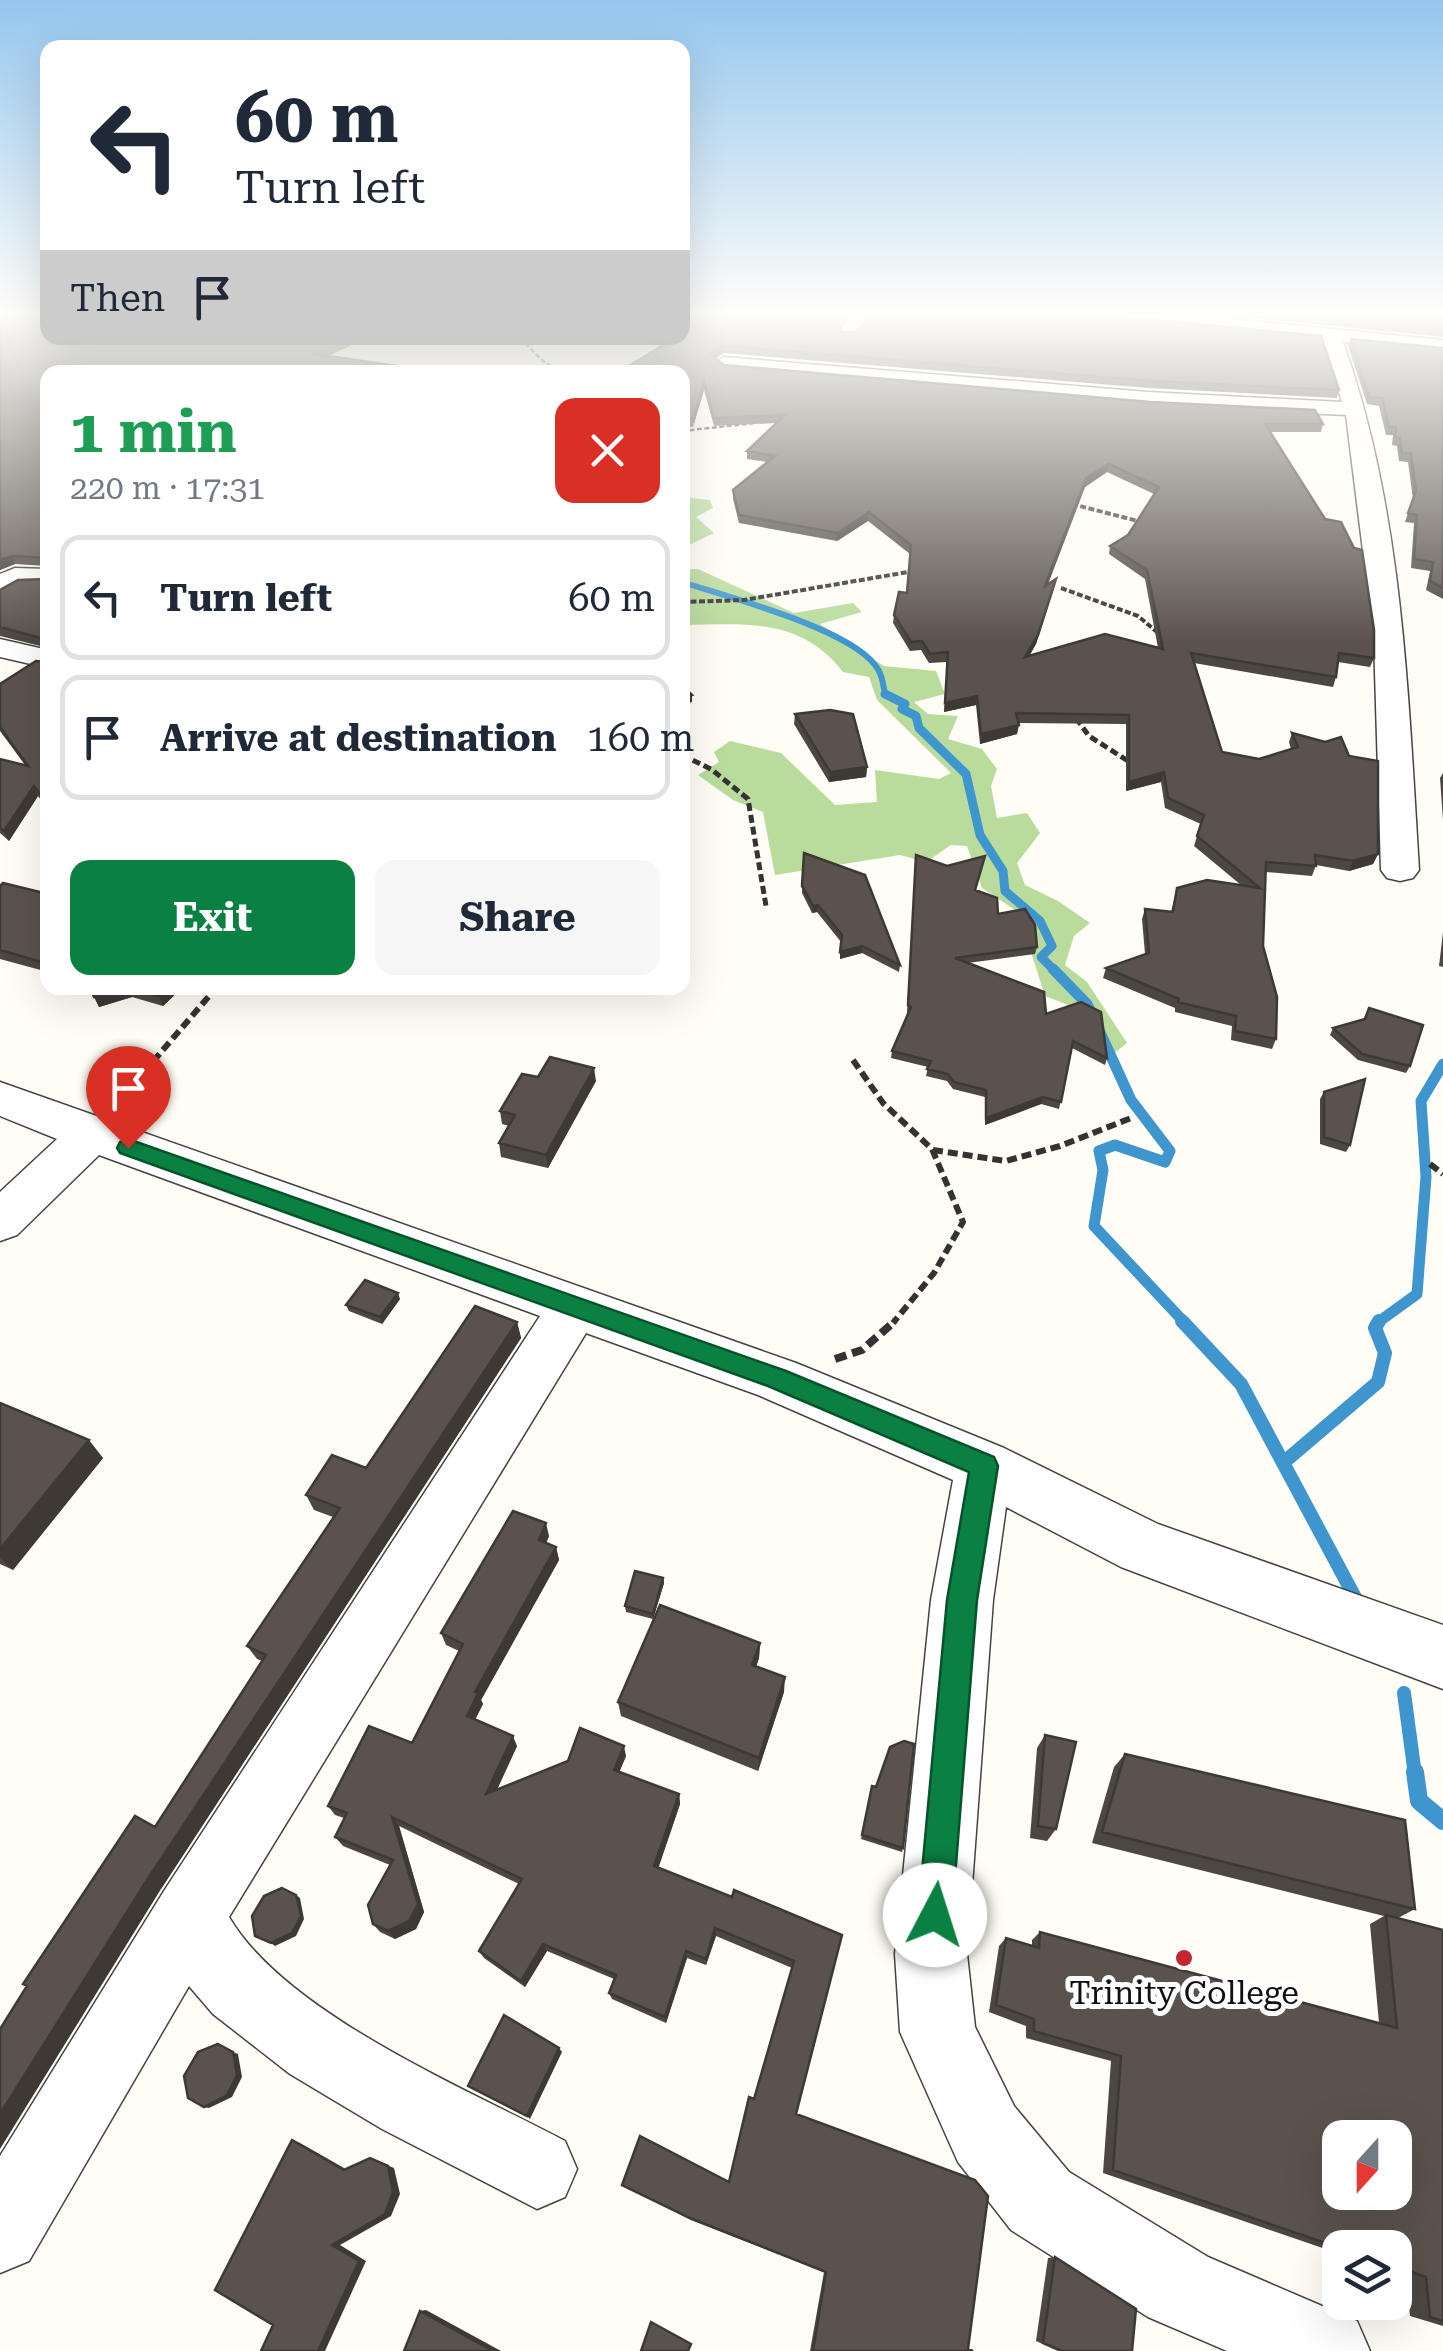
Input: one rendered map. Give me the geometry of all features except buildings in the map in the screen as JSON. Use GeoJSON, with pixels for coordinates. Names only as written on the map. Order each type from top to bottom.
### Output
{"type":"FeatureCollection","features":[{"type":"Feature","properties":{"kind":"street"},"geometry":{"type":"LineString","coordinates":[[1358,423],[1388,639],[1400,870]]}},
{"type":"Feature","properties":{"kind":"street"},"geometry":{"type":"LineString","coordinates":[[0,587],[16,576],[40,577]]}},
{"type":"Feature","properties":{"kind":"street"},"geometry":{"type":"LineString","coordinates":[[0,648],[40,657]]}},
{"type":"Feature","properties":{"kind":"street"},"geometry":{"type":"LineString","coordinates":[[0,1098],[90,1134],[777,1378],[984,1466],[1142,1547],[1443,1657]]}},
{"type":"Feature","properties":{"kind":"street"},"geometry":{"type":"LineString","coordinates":[[0,1222],[90,1134]]}},
{"type":"Feature","properties":{"kind":"street"},"geometry":{"type":"LineString","coordinates":[[0,2232],[189,1916],[576,1306]]}},
{"type":"Feature","properties":{"kind":"street"},"geometry":{"type":"LineString","coordinates":[[984,1466],[962,1600],[932,1954],[938,2032],[986,2134],[1040,2201],[1178,2286],[1328,2351]]}},
{"type":"Feature","properties":{"kind":"street"},"geometry":{"type":"LineString","coordinates":[[189,1916],[212,1956],[253,2001],[328,2054],[537,2169]]}},
{"type":"Feature","properties":{"kind":"path"},"geometry":{"type":"LineString","coordinates":[[690,429],[760,423]]}},
{"type":"Feature","properties":{"kind":"path"},"geometry":{"type":"LineString","coordinates":[[1064,502],[1153,524]]}},
{"type":"Feature","properties":{"kind":"path"},"geometry":{"type":"LineString","coordinates":[[690,602],[744,600],[920,571]]}},
{"type":"Feature","properties":{"kind":"path"},"geometry":{"type":"LineString","coordinates":[[1061,588],[1081,600],[1145,617],[1156,628],[1161,642]]}},
{"type":"Feature","properties":{"kind":"path"},"geometry":{"type":"LineString","coordinates":[[1068,712],[1089,736],[1128,761]]}},
{"type":"Feature","properties":{"kind":"path"},"geometry":{"type":"LineString","coordinates":[[690,759],[748,799],[766,906]]}},
{"type":"Feature","properties":{"kind":"path"},"geometry":{"type":"LineString","coordinates":[[90,1134],[210,995]]}},
{"type":"Feature","properties":{"kind":"path"},"geometry":{"type":"LineString","coordinates":[[777,1378],[864,1350],[924,1287],[952,1248],[963,1222],[932,1149],[883,1103],[853,1060]]}},
{"type":"Feature","properties":{"kind":"path"},"geometry":{"type":"LineString","coordinates":[[932,1149],[1006,1161],[1060,1146],[1131,1118]]}},
{"type":"Feature","properties":{"kind":"path"},"geometry":{"type":"LineString","coordinates":[[1430,1164],[1443,1174]]}},
{"type":"Feature","properties":{"kind":"green space"},"geometry":{"type":"Polygon","coordinates":[[[690,496],[710,500],[713,508],[696,517],[714,533],[690,545],[690,496]]]}},
{"type":"Feature","properties":{"kind":"green space"},"geometry":{"type":"Polygon","coordinates":[[[690,569],[698,569],[794,613],[853,603],[862,612],[820,624],[884,666],[936,671],[945,694],[914,702],[928,714],[958,716],[948,739],[982,749],[997,769],[991,786],[997,818],[1027,813],[1040,833],[1017,863],[1025,885],[1090,923],[1074,936],[1065,965],[1087,982],[1127,1043],[1102,1063],[1068,1005],[1045,996],[1018,912],[982,888],[967,846],[951,845],[926,862],[900,855],[775,875],[763,812],[733,800],[698,775],[719,762],[714,752],[730,741],[781,753],[835,805],[877,802],[875,770],[939,779],[951,773],[877,700],[869,677],[843,672],[827,654],[790,633],[728,624],[690,625],[690,569]]]}},
{"type":"Feature","properties":{"kind":"waterway"},"geometry":{"type":"LineString","coordinates":[[690,585],[785,615],[840,639],[875,665],[885,694]]}},
{"type":"Feature","properties":{"kind":"waterway"},"geometry":{"type":"LineString","coordinates":[[885,694],[890,696]]}},
{"type":"Feature","properties":{"kind":"waterway"},"geometry":{"type":"LineString","coordinates":[[885,694],[905,704],[902,709],[916,716],[919,728],[966,774],[980,835],[1003,871],[1005,891],[1040,921],[1052,946],[1041,957],[1053,969]]}},
{"type":"Feature","properties":{"kind":"waterway"},"geometry":{"type":"LineString","coordinates":[[1053,969],[1087,1004],[1131,1100],[1170,1151],[1165,1162],[1115,1145],[1099,1151],[1103,1170],[1094,1226],[1185,1323]]}},
{"type":"Feature","properties":{"kind":"waterway"},"geometry":{"type":"LineString","coordinates":[[1378,1322],[1417,1294],[1426,1177],[1421,1101],[1443,1064]]}},
{"type":"Feature","properties":{"kind":"waterway"},"geometry":{"type":"LineString","coordinates":[[1182,1321],[1241,1384],[1283,1463]]}},
{"type":"Feature","properties":{"kind":"waterway"},"geometry":{"type":"LineString","coordinates":[[1283,1463],[1378,1382],[1385,1353],[1375,1328],[1378,1322]]}},
{"type":"Feature","properties":{"kind":"waterway"},"geometry":{"type":"LineString","coordinates":[[1283,1463],[1358,1603]]}},
{"type":"Feature","properties":{"kind":"waterway"},"geometry":{"type":"LineString","coordinates":[[1404,1693],[1415,1775]]}},
{"type":"Feature","properties":{"kind":"waterway"},"geometry":{"type":"LineString","coordinates":[[1415,1772],[1419,1801],[1443,1821]]}},
{"type":"Feature","properties":{"kind":"place","name":"Trinity College"},"geometry":{"type":"Point","coordinates":[1184,1958]}},
{"type":"Feature","properties":{"kind":"route"},"geometry":{"type":"LineString","coordinates":[[128,1148],[777,1378],[984,1466],[962,1600],[935,1915]]}}]}
